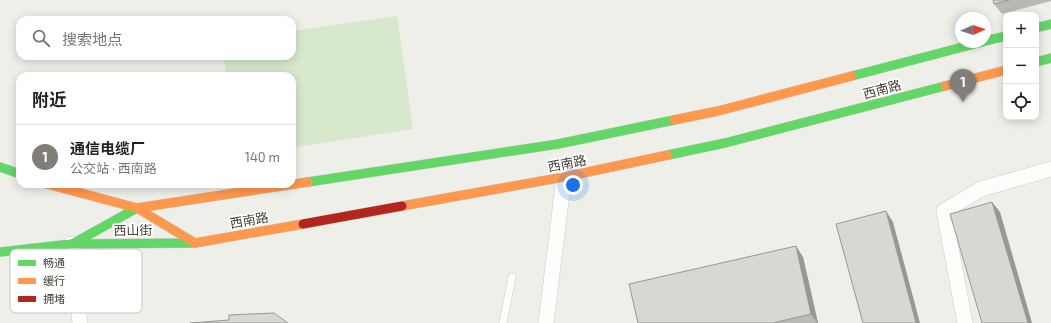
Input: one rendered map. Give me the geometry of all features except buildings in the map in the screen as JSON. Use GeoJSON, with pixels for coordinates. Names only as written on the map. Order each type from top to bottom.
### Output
{"type":"FeatureCollection","features":[{"type":"Feature","properties":{"kind":"main road"},"geometry":{"type":"LineString","coordinates":[[1039,27],[1051,24]]}},
{"type":"Feature","properties":{"kind":"main road"},"geometry":{"type":"LineString","coordinates":[[991,40],[1003,37]]}},
{"type":"Feature","properties":{"kind":"main road","name":"西南路"},"geometry":{"type":"LineString","coordinates":[[296,184],[558,144],[718,111],[959,48]]}},
{"type":"Feature","properties":{"kind":"main road"},"geometry":{"type":"LineString","coordinates":[[1039,61],[1051,58]]}},
{"type":"Feature","properties":{"kind":"main road","name":"西南路"},"geometry":{"type":"LineString","coordinates":[[61,188],[137,208],[195,243],[564,177],[725,143],[1003,71]]}},
{"type":"Feature","properties":{"kind":"main road"},"geometry":{"type":"LineString","coordinates":[[0,167],[16,173]]}},
{"type":"Feature","properties":{"kind":"main road","name":"西南路"},"geometry":{"type":"LineString","coordinates":[[137,208],[269,188]]}},
{"type":"Feature","properties":{"kind":"main road","name":"西山街"},"geometry":{"type":"LineString","coordinates":[[71,244],[137,208]]}},
{"type":"Feature","properties":{"kind":"main road","name":"西山街"},"geometry":{"type":"LineString","coordinates":[[27,249],[71,244],[195,243]]}},
{"type":"Feature","properties":{"kind":"main road","name":"西山街"},"geometry":{"type":"LineString","coordinates":[[0,252],[10,251]]}},
{"type":"Feature","properties":{"kind":"street"},"geometry":{"type":"LineString","coordinates":[[965,323],[944,211],[981,189],[1051,169]]}},
{"type":"Feature","properties":{"kind":"street"},"geometry":{"type":"LineString","coordinates":[[546,323],[564,177]]}},
{"type":"Feature","properties":{"kind":"street"},"geometry":{"type":"LineString","coordinates":[[71,244],[72,249]]}},
{"type":"Feature","properties":{"kind":"street"},"geometry":{"type":"LineString","coordinates":[[79,313],[80,323]]}},
{"type":"Feature","properties":{"kind":"lane"},"geometry":{"type":"LineString","coordinates":[[503,323],[512,278]]}},
{"type":"Feature","properties":{"kind":"green space"},"geometry":{"type":"Polygon","coordinates":[[[397,16],[413,129],[296,147],[296,72],[226,72],[224,60],[296,60],[296,30],[397,16]]]}},
{"type":"Feature","properties":{"kind":"traffic: fast"},"geometry":{"type":"LineString","coordinates":[[1039,27],[1051,24]]}},
{"type":"Feature","properties":{"kind":"traffic: fast"},"geometry":{"type":"LineString","coordinates":[[991,40],[1003,37]]}},
{"type":"Feature","properties":{"kind":"traffic: fast"},"geometry":{"type":"LineString","coordinates":[[852,76],[959,48]]}},
{"type":"Feature","properties":{"kind":"traffic: fast"},"geometry":{"type":"LineString","coordinates":[[1039,61],[1051,58]]}},
{"type":"Feature","properties":{"kind":"traffic: fast"},"geometry":{"type":"LineString","coordinates":[[668,155],[725,143],[945,86]]}},
{"type":"Feature","properties":{"kind":"traffic: fast"},"geometry":{"type":"LineString","coordinates":[[308,182],[558,144],[674,120]]}},
{"type":"Feature","properties":{"kind":"traffic: fast"},"geometry":{"type":"LineString","coordinates":[[0,167],[16,173]]}},
{"type":"Feature","properties":{"kind":"traffic: fast"},"geometry":{"type":"LineString","coordinates":[[74,243],[137,208]]}},
{"type":"Feature","properties":{"kind":"traffic: fast"},"geometry":{"type":"LineString","coordinates":[[27,249],[71,244],[195,243]]}},
{"type":"Feature","properties":{"kind":"traffic: fast"},"geometry":{"type":"LineString","coordinates":[[0,252],[10,251]]}},
{"type":"Feature","properties":{"kind":"traffic: slow"},"geometry":{"type":"LineString","coordinates":[[945,86],[1003,71]]}},
{"type":"Feature","properties":{"kind":"traffic: slow"},"geometry":{"type":"LineString","coordinates":[[674,120],[718,111],[852,76]]}},
{"type":"Feature","properties":{"kind":"traffic: slow"},"geometry":{"type":"LineString","coordinates":[[402,206],[564,177],[668,155]]}},
{"type":"Feature","properties":{"kind":"traffic: slow"},"geometry":{"type":"LineString","coordinates":[[296,184],[308,182]]}},
{"type":"Feature","properties":{"kind":"traffic: slow"},"geometry":{"type":"LineString","coordinates":[[62,188],[137,208],[195,243],[303,224]]}},
{"type":"Feature","properties":{"kind":"traffic: slow"},"geometry":{"type":"LineString","coordinates":[[137,208],[269,188]]}},
{"type":"Feature","properties":{"kind":"traffic: jam"},"geometry":{"type":"LineString","coordinates":[[303,224],[402,206]]}},
{"type":"Feature","properties":{"kind":"place","name":"通信电缆厂"},"geometry":{"type":"Point","coordinates":[963,102]}}]}
